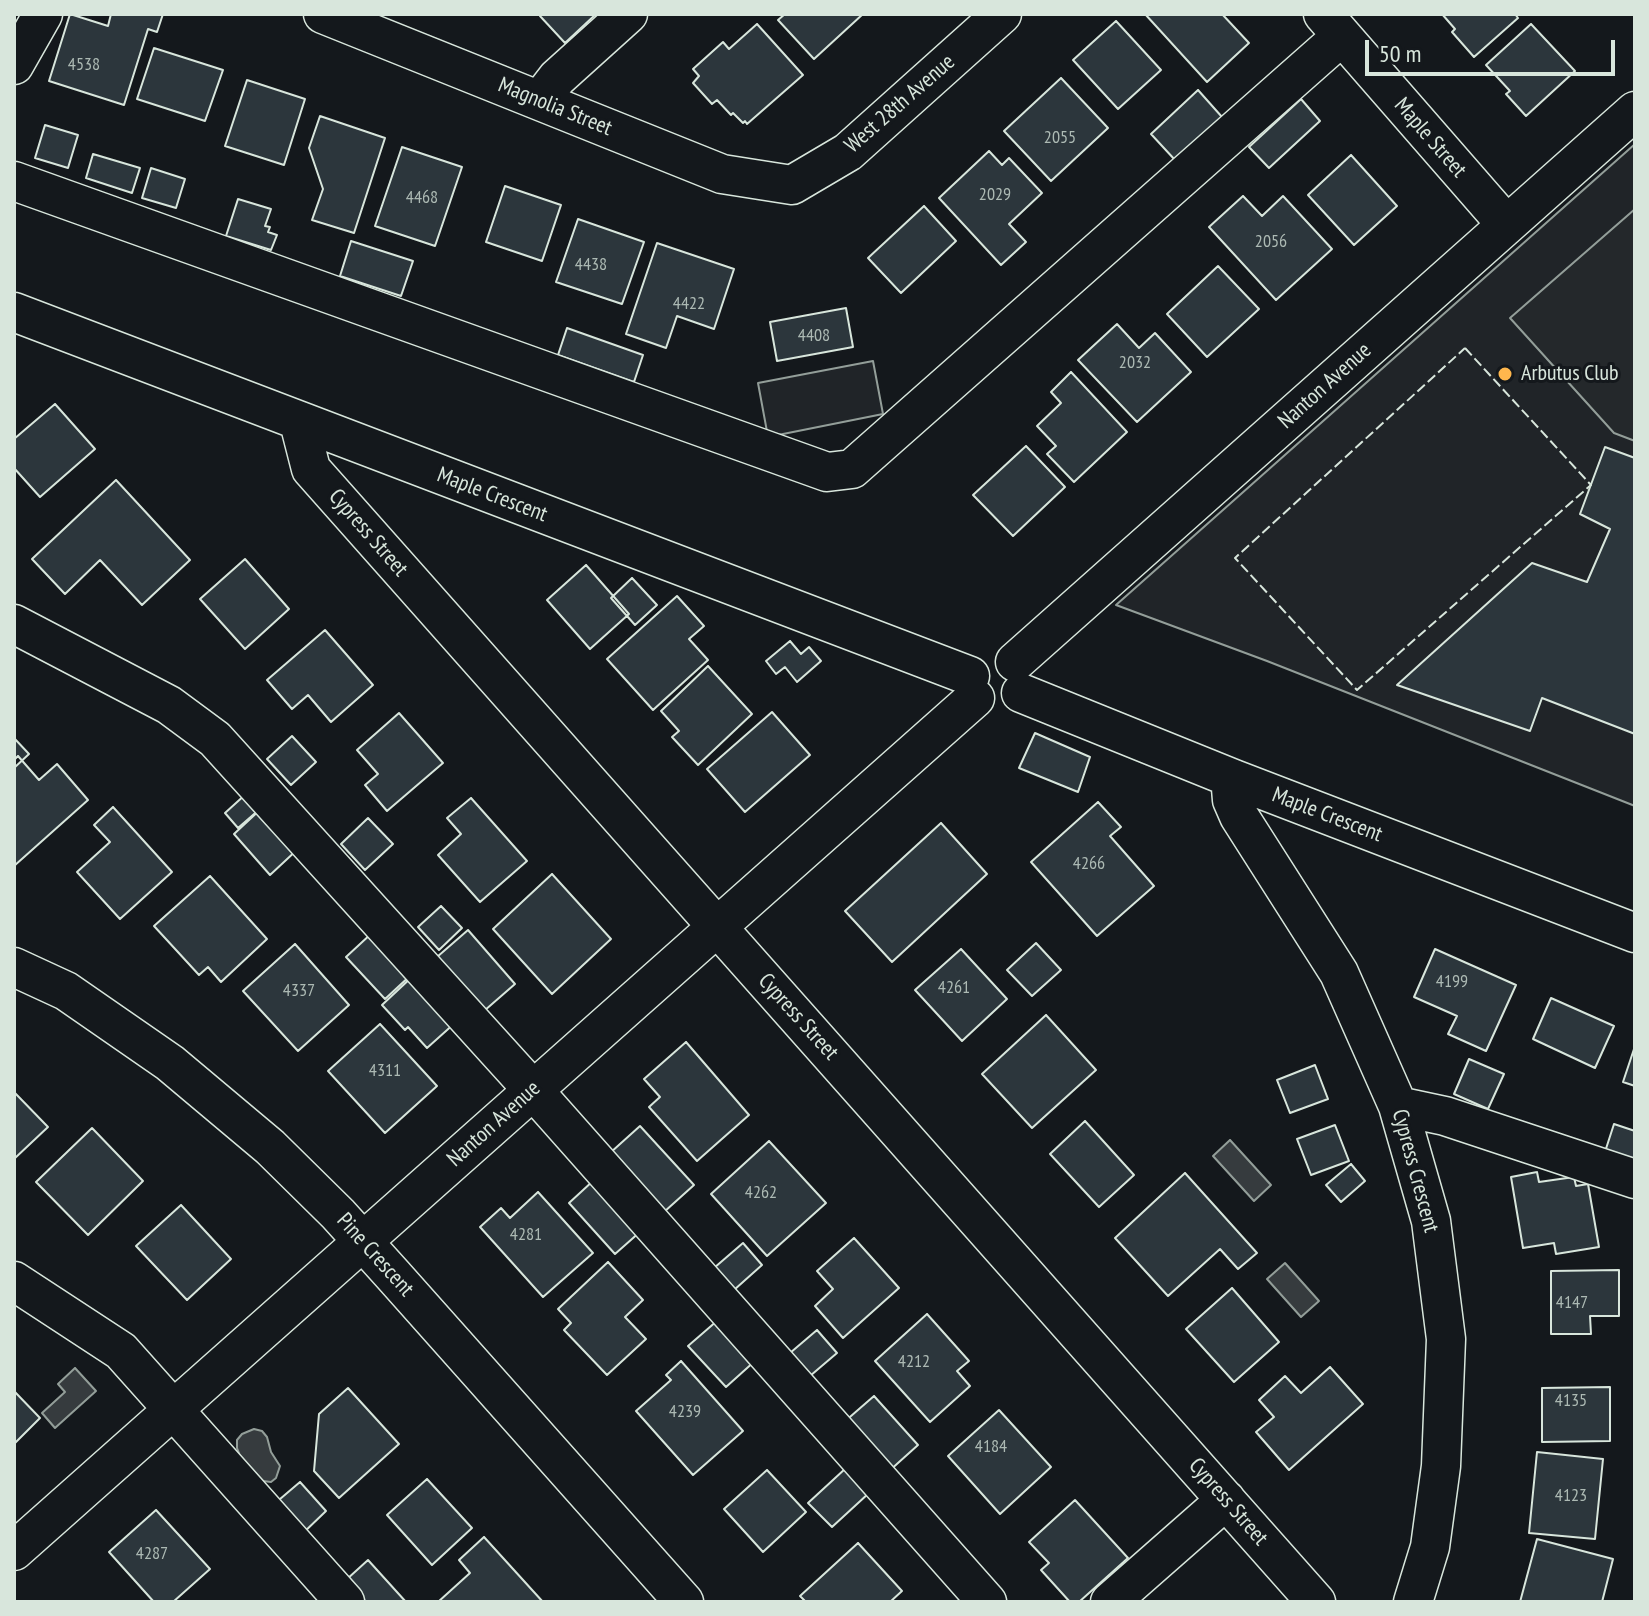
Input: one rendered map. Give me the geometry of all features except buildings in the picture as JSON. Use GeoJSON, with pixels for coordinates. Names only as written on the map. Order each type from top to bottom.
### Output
{"type":"FeatureCollection","features":[{"type":"Feature","properties":{"kind":"street"},"geometry":{"type":"LineString","coordinates":[[14,65],[43,14]]}},
{"type":"Feature","properties":{"kind":"street","name":"Magnolia Street"},"geometry":{"type":"LineString","coordinates":[[323,14],[722,174],[792,185]]}},
{"type":"Feature","properties":{"kind":"street"},"geometry":{"type":"LineString","coordinates":[[540,100],[557,78],[628,14]]}},
{"type":"Feature","properties":{"kind":"street","name":"West 28th Avenue"},"geometry":{"type":"LineString","coordinates":[[792,185],[848,152],[1002,14]]}},
{"type":"Feature","properties":{"kind":"street"},"geometry":{"type":"LineString","coordinates":[[14,181],[827,472],[852,469],[1332,25]]}},
{"type":"Feature","properties":{"kind":"street","name":"Maple Street"},"geometry":{"type":"LineString","coordinates":[[1332,25],[1506,224]]}},
{"type":"Feature","properties":{"kind":"street","name":"Nanton Avenue"},"geometry":{"type":"LineString","coordinates":[[14,1551],[717,927],[973,687],[974,667],[989,656],[998,655],[1018,678],[1506,224],[1635,111]]}},
{"type":"Feature","properties":{"kind":"street","name":"Maple Crescent"},"geometry":{"type":"LineString","coordinates":[[14,312],[973,687]]}},
{"type":"Feature","properties":{"kind":"street","name":"Cypress Street"},"geometry":{"type":"LineString","coordinates":[[299,422],[311,469],[1316,1602]]}},
{"type":"Feature","properties":{"kind":"street"},"geometry":{"type":"LineString","coordinates":[[14,624],[169,705],[215,739],[533,1090],[987,1602]]}},
{"type":"Feature","properties":{"kind":"street","name":"Maple Crescent"},"geometry":{"type":"LineString","coordinates":[[1018,678],[1234,779],[1635,933]]}},
{"type":"Feature","properties":{"kind":"street","name":"Cypress Crescent"},"geometry":{"type":"LineString","coordinates":[[1234,779],[1232,800],[1239,816],[1339,973],[1398,1106],[1431,1221],[1446,1339],[1441,1466],[1430,1547],[1413,1602]]}},
{"type":"Feature","properties":{"kind":"street","name":"Pine Crescent"},"geometry":{"type":"LineString","coordinates":[[14,967],[66,991],[170,1063],[270,1147],[363,1241],[684,1602]]}},
{"type":"Feature","properties":{"kind":"street"},"geometry":{"type":"LineString","coordinates":[[1398,1106],[1445,1116],[1635,1179]]}},
{"type":"Feature","properties":{"kind":"street"},"geometry":{"type":"LineString","coordinates":[[14,1281],[121,1351],[345,1602]]}},
{"type":"Feature","properties":{"kind":"street"},"geometry":{"type":"LineString","coordinates":[[1110,1602],[1226,1500]]}},
{"type":"Feature","properties":{"kind":"shaded area","name":"Arbutus Club"},"geometry":{"type":"Polygon","coordinates":[[[1635,144],[1635,806],[1116,605],[1635,144]]]}},
{"type":"Feature","properties":{"kind":"shaded area"},"geometry":{"type":"Polygon","coordinates":[[[1635,209],[1635,441],[1614,433],[1510,318],[1635,209]]]}},
{"type":"Feature","properties":{"kind":"shaded area"},"geometry":{"type":"Polygon","coordinates":[[[873,361],[883,414],[768,437],[758,383],[873,361]]]}},
{"type":"Feature","properties":{"kind":"shaded area"},"geometry":{"type":"Polygon","coordinates":[[[1230,1140],[1271,1185],[1254,1201],[1213,1156],[1230,1140]]]}},
{"type":"Feature","properties":{"kind":"shaded area"},"geometry":{"type":"Polygon","coordinates":[[[1285,1263],[1319,1301],[1301,1317],[1267,1279],[1285,1263]]]}},
{"type":"Feature","properties":{"kind":"shaded area"},"geometry":{"type":"Polygon","coordinates":[[[75,1368],[96,1391],[55,1428],[42,1413],[65,1392],[58,1384],[75,1368]]]}},
{"type":"Feature","properties":{"kind":"shaded area"},"geometry":{"type":"Polygon","coordinates":[[[254,1429],[262,1431],[267,1437],[271,1452],[280,1466],[271,1482],[263,1481],[242,1461],[237,1448],[237,1440],[242,1434],[254,1429]]]}},
{"type":"Feature","properties":{"kind":"fence"},"geometry":{"type":"LineString","coordinates":[[1465,348],[1591,485],[1357,690],[1235,558],[1465,348]]}},
{"type":"Feature","properties":{"kind":"place","name":"Arbutus Club"},"geometry":{"type":"Point","coordinates":[1505,374]}}]}
